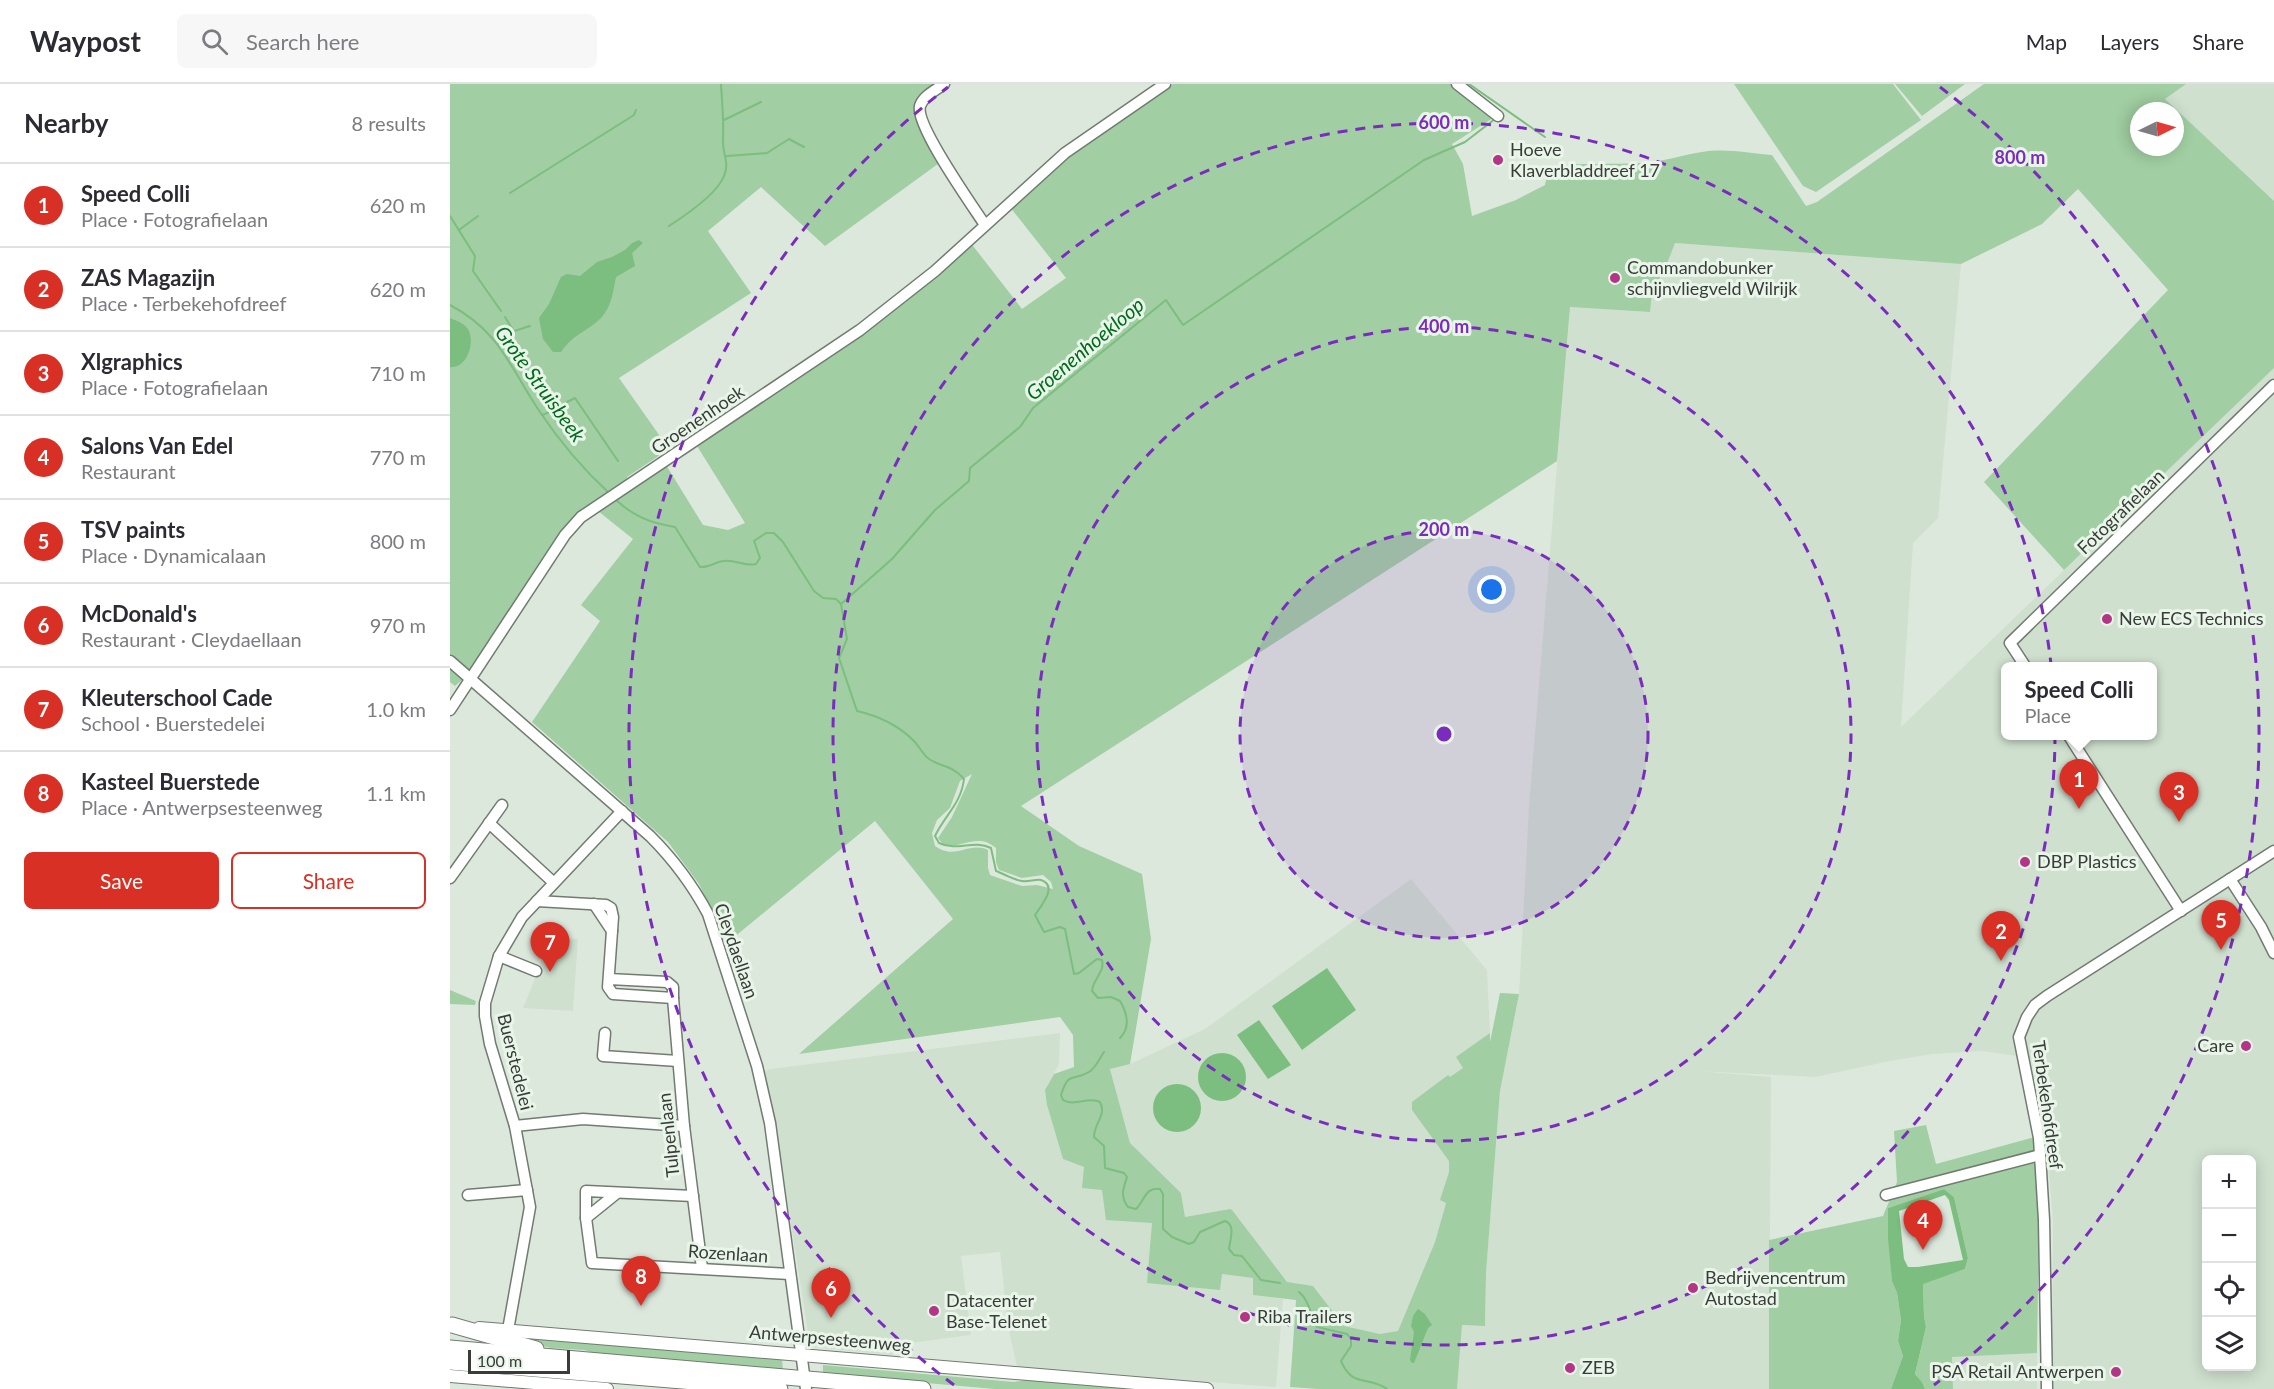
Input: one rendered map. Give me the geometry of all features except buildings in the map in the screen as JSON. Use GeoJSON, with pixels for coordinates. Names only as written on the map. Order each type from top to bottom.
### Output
{"type":"FeatureCollection","features":[{"type":"Feature","properties":{"kind":"highway"},"geometry":{"type":"LineString","coordinates":[[451,1325],[533,1348],[552,1357]]}},
{"type":"Feature","properties":{"kind":"highway"},"geometry":{"type":"LineString","coordinates":[[450,1348],[806,1384],[923,1389]]}},
{"type":"Feature","properties":{"kind":"highway"},"geometry":{"type":"LineString","coordinates":[[450,1362],[780,1389]]}},
{"type":"Feature","properties":{"kind":"main road","name":"Antwerpsesteenweg"},"geometry":{"type":"LineString","coordinates":[[451,1325],[1207,1389]]}},
{"type":"Feature","properties":{"kind":"main road"},"geometry":{"type":"LineString","coordinates":[[450,1376],[506,1385],[607,1389]]}},
{"type":"Feature","properties":{"kind":"street"},"geometry":{"type":"LineString","coordinates":[[944,84],[922,102],[919,107],[921,120],[930,140],[985,225]]}},
{"type":"Feature","properties":{"kind":"street","name":"Groenenhoek"},"geometry":{"type":"LineString","coordinates":[[450,711],[570,528],[581,517],[860,330],[900,300],[1065,153],[1166,84]]}},
{"type":"Feature","properties":{"kind":"street"},"geometry":{"type":"LineString","coordinates":[[1457,84],[1498,116]]}},
{"type":"Feature","properties":{"kind":"street","name":"Fotografielaan"},"geometry":{"type":"LineString","coordinates":[[2022,662],[2010,643],[2274,385]]}},
{"type":"Feature","properties":{"kind":"street","name":"Cleydaellaan"},"geometry":{"type":"LineString","coordinates":[[450,661],[622,811],[675,862],[695,889],[714,931],[763,1092],[806,1384]]}},
{"type":"Feature","properties":{"kind":"street"},"geometry":{"type":"LineString","coordinates":[[2073,740],[2181,911]]}},
{"type":"Feature","properties":{"kind":"street"},"geometry":{"type":"LineString","coordinates":[[450,878],[502,805]]}},
{"type":"Feature","properties":{"kind":"street","name":"Buerstedelei"},"geometry":{"type":"LineString","coordinates":[[508,1330],[530,1207],[515,1126],[490,1044],[485,1003],[499,956],[522,917],[622,811]]}},
{"type":"Feature","properties":{"kind":"street"},"geometry":{"type":"LineString","coordinates":[[489,823],[553,882]]}},
{"type":"Feature","properties":{"kind":"street","name":"Terbekehofdreef"},"geometry":{"type":"LineString","coordinates":[[2047,1389],[2044,1220],[2039,1138],[2019,1037],[2027,1017],[2035,1005],[2047,996],[2274,851]]}},
{"type":"Feature","properties":{"kind":"street"},"geometry":{"type":"LineString","coordinates":[[2230,879],[2261,927],[2274,953]]}},
{"type":"Feature","properties":{"kind":"street"},"geometry":{"type":"LineString","coordinates":[[537,901],[606,905],[611,909],[612,931],[609,979],[609,987],[613,994],[673,998],[673,987],[667,982],[609,979]]}},
{"type":"Feature","properties":{"kind":"street"},"geometry":{"type":"LineString","coordinates":[[499,956],[536,971]]}},
{"type":"Feature","properties":{"kind":"street","name":"Tulpenlaan"},"geometry":{"type":"LineString","coordinates":[[673,998],[684,1126],[702,1268]]}},
{"type":"Feature","properties":{"kind":"street"},"geometry":{"type":"LineString","coordinates":[[604,1033],[603,1056],[678,1061]]}},
{"type":"Feature","properties":{"kind":"street"},"geometry":{"type":"LineString","coordinates":[[515,1126],[583,1119],[684,1126]]}},
{"type":"Feature","properties":{"kind":"street"},"geometry":{"type":"LineString","coordinates":[[1886,1195],[2040,1155]]}},
{"type":"Feature","properties":{"kind":"street"},"geometry":{"type":"LineString","coordinates":[[468,1195],[527,1190]]}},
{"type":"Feature","properties":{"kind":"street","name":"Rozenlaan"},"geometry":{"type":"LineString","coordinates":[[617,1193],[586,1191],[586,1218],[592,1263],[790,1274]]}},
{"type":"Feature","properties":{"kind":"street"},"geometry":{"type":"LineString","coordinates":[[586,1218],[617,1193],[693,1196]]}},
{"type":"Feature","properties":{"kind":"shaded area"},"geometry":{"type":"Polygon","coordinates":[[[450,84],[938,84],[917,106],[942,161],[825,246],[761,187],[708,231],[751,293],[619,378],[669,449],[627,477],[629,481],[580,515],[479,665],[455,686],[450,682],[450,84]]]}},
{"type":"Feature","properties":{"kind":"shaded area"},"geometry":{"type":"Polygon","coordinates":[[[1173,84],[1451,84],[1493,118],[1452,144],[1463,164],[1472,216],[1516,200],[1545,185],[1549,167],[1650,162],[1719,150],[1772,155],[1806,206],[1817,202],[1984,84],[2186,84],[2165,99],[2168,102],[2130,102],[2130,156],[2184,156],[2184,117],[2274,201],[2274,368],[2064,570],[1984,482],[2168,290],[2078,189],[2042,224],[1961,264],[1675,243],[1665,269],[1652,292],[1650,312],[1570,307],[1557,461],[1021,806],[1079,846],[1142,874],[1151,939],[1130,1064],[1110,1069],[1130,1143],[1181,1193],[1185,1217],[1232,1210],[1287,1282],[1313,1286],[1344,1326],[1380,1334],[1398,1331],[1435,1242],[1446,1203],[1440,1200],[1449,1172],[1449,1161],[1412,1110],[1412,1102],[1448,1075],[1450,1077],[1463,1068],[1456,1057],[1490,1033],[1490,1042],[1500,993],[1519,994],[1500,1091],[1486,1273],[1485,1326],[1462,1325],[1457,1389],[1290,1387],[1296,1300],[1253,1295],[1253,1278],[1222,1274],[1220,1290],[1147,1283],[1152,1223],[1106,1220],[1102,1190],[1082,1188],[1084,1167],[1063,1159],[1047,1105],[1045,1090],[1054,1074],[1074,1067],[1073,1035],[1060,1017],[799,1054],[953,919],[875,821],[727,943],[699,884],[668,842],[532,722],[600,621],[581,605],[633,539],[598,511],[666,465],[703,525],[728,530],[745,523],[697,446],[852,343],[970,242],[1022,309],[1066,278],[1010,207],[1075,149],[1173,84]],[[972,774],[960,781],[950,808],[937,820],[932,833],[935,846],[949,852],[974,848],[988,850],[990,875],[1022,886],[1037,885],[1053,889],[1051,882],[1043,875],[1022,878],[999,870],[996,862],[996,848],[988,843],[979,841],[949,846],[943,844],[938,838],[952,817],[972,774]]]}},
{"type":"Feature","properties":{"kind":"shaded area"},"geometry":{"type":"Polygon","coordinates":[[[1734,84],[1893,84],[1921,120],[1816,192],[1803,186],[1734,84]]]}},
{"type":"Feature","properties":{"kind":"shaded area"},"geometry":{"type":"Polygon","coordinates":[[[1895,84],[1965,84],[1922,116],[1895,84]]]}},
{"type":"Feature","properties":{"kind":"shaded area"},"geometry":{"type":"Polygon","coordinates":[[[2186,84],[2274,84],[2274,201],[2184,117],[2184,102],[2168,102],[2165,99],[2186,84]]]}},
{"type":"Feature","properties":{"kind":"shaded area"},"geometry":{"type":"Polygon","coordinates":[[[639,240],[643,243],[632,253],[635,266],[616,277],[612,298],[605,313],[570,341],[561,352],[553,352],[543,339],[539,318],[549,304],[561,277],[567,274],[580,276],[597,262],[612,257],[639,240]]]}},
{"type":"Feature","properties":{"kind":"shaded area"},"geometry":{"type":"Polygon","coordinates":[[[1675,243],[1961,264],[1938,518],[1913,543],[1901,727],[2274,368],[2274,1389],[2052,1389],[2053,1221],[2046,1137],[2031,1058],[1983,1051],[1932,1054],[1815,1077],[1697,1071],[1771,1077],[1769,1389],[1457,1389],[1462,1325],[1485,1326],[1486,1273],[1500,1091],[1519,994],[1529,806],[1570,307],[1649,312],[1652,292],[1665,269],[1675,243]]]}},
{"type":"Feature","properties":{"kind":"shaded area"},"geometry":{"type":"Polygon","coordinates":[[[450,318],[468,329],[471,337],[468,355],[456,367],[450,367],[450,318]]]}},
{"type":"Feature","properties":{"kind":"shaded area"},"geometry":{"type":"Polygon","coordinates":[[[1411,879],[1487,970],[1490,1033],[1488,1051],[1435,1242],[1398,1331],[1380,1334],[1344,1326],[1313,1286],[1287,1283],[1230,1209],[1185,1217],[1181,1193],[1130,1143],[1110,1069],[1130,1064],[1205,1029],[1411,879]]]}},
{"type":"Feature","properties":{"kind":"shaded area"},"geometry":{"type":"Polygon","coordinates":[[[552,938],[578,939],[573,1011],[523,1008],[536,976],[504,963],[508,954],[539,967],[552,938]]]}},
{"type":"Feature","properties":{"kind":"shaded area"},"geometry":{"type":"Polygon","coordinates":[[[1327,968],[1356,1010],[1302,1050],[1272,1006],[1327,968]]]}},
{"type":"Feature","properties":{"kind":"shaded area"},"geometry":{"type":"Polygon","coordinates":[[[450,990],[476,1001],[475,1005],[450,1004],[450,990]]]}},
{"type":"Feature","properties":{"kind":"shaded area"},"geometry":{"type":"Polygon","coordinates":[[[1259,1020],[1291,1065],[1268,1079],[1237,1035],[1259,1020]]]}},
{"type":"Feature","properties":{"kind":"shaded area"},"geometry":{"type":"Polygon","coordinates":[[[1060,1033],[1059,1064],[1045,1090],[1047,1105],[1063,1159],[1084,1167],[1102,1190],[1152,1222],[1220,1290],[1221,1274],[1254,1278],[1254,1295],[1283,1299],[1276,1387],[1017,1367],[1008,1326],[1000,1252],[961,1256],[971,1335],[895,1345],[893,1355],[810,1345],[775,1122],[764,1072],[770,1069],[1060,1033]]]}},
{"type":"Feature","properties":{"kind":"shaded area"},"geometry":{"type":"Polygon","coordinates":[[[1217,1053],[1227,1053],[1239,1060],[1246,1072],[1246,1082],[1239,1094],[1227,1101],[1217,1101],[1202,1090],[1198,1082],[1198,1072],[1209,1057],[1217,1053]]]}},
{"type":"Feature","properties":{"kind":"shaded area"},"geometry":{"type":"Polygon","coordinates":[[[1172,1084],[1182,1084],[1194,1091],[1201,1103],[1201,1113],[1194,1125],[1182,1132],[1172,1132],[1157,1121],[1153,1113],[1153,1103],[1164,1088],[1172,1084]]]}},
{"type":"Feature","properties":{"kind":"shaded area"},"geometry":{"type":"Polygon","coordinates":[[[1926,1125],[1936,1164],[2035,1137],[2040,1155],[2035,1166],[2039,1221],[2037,1353],[1952,1357],[1953,1389],[1925,1389],[1915,1374],[1926,1327],[1923,1283],[1965,1269],[1968,1258],[1954,1197],[1944,1189],[1888,1208],[1892,1280],[1897,1293],[1901,1320],[1898,1341],[1903,1356],[1891,1389],[1769,1389],[1769,1240],[1883,1216],[1897,1182],[1894,1131],[1926,1125]]]}},
{"type":"Feature","properties":{"kind":"shaded area"},"geometry":{"type":"Polygon","coordinates":[[[1944,1189],[1954,1197],[1968,1258],[1965,1269],[1923,1284],[1926,1327],[1915,1374],[1925,1389],[1891,1389],[1903,1356],[1898,1341],[1901,1320],[1897,1293],[1892,1281],[1888,1208],[1944,1189]],[[1945,1195],[1899,1211],[1904,1259],[1908,1267],[1963,1260],[1949,1200],[1945,1195]]]}},
{"type":"Feature","properties":{"kind":"shaded area"},"geometry":{"type":"Polygon","coordinates":[[[1418,1309],[1425,1314],[1432,1325],[1428,1328],[1414,1363],[1412,1363],[1410,1360],[1414,1332],[1411,1326],[1413,1316],[1418,1309]]]}},
{"type":"Feature","properties":{"kind":"shaded area"},"geometry":{"type":"Polygon","coordinates":[[[522,1337],[782,1359],[783,1371],[605,1356],[584,1350],[551,1348],[522,1341],[522,1337]]]}},
{"type":"Feature","properties":{"kind":"shaded area"},"geometry":{"type":"Polygon","coordinates":[[[2037,1353],[2037,1389],[1953,1389],[1952,1357],[2037,1353]]]}},
{"type":"Feature","properties":{"kind":"shaded area"},"geometry":{"type":"Polygon","coordinates":[[[823,1365],[1014,1382],[1025,1380],[1130,1389],[995,1389],[823,1374],[823,1365]]]}},
{"type":"Feature","properties":{"kind":"waterway"},"geometry":{"type":"LineString","coordinates":[[669,226],[708,197],[720,183],[726,171],[721,84]]}},
{"type":"Feature","properties":{"kind":"waterway"},"geometry":{"type":"LineString","coordinates":[[1469,84],[1545,137]]}},
{"type":"Feature","properties":{"kind":"waterway"},"geometry":{"type":"LineString","coordinates":[[724,120],[761,102]]}},
{"type":"Feature","properties":{"kind":"waterway"},"geometry":{"type":"LineString","coordinates":[[510,193],[634,115],[636,110]]}},
{"type":"Feature","properties":{"kind":"waterway","name":"Groenenhoekloop"},"geometry":{"type":"LineString","coordinates":[[841,604],[892,559],[935,510],[969,481],[970,468],[1020,427],[1033,408],[1166,300],[1183,325],[1424,160],[1465,142],[1495,119]]}},
{"type":"Feature","properties":{"kind":"waterway"},"geometry":{"type":"LineString","coordinates":[[727,156],[767,153],[789,139],[804,147]]}},
{"type":"Feature","properties":{"kind":"waterway"},"geometry":{"type":"LineString","coordinates":[[450,216],[475,256],[473,271],[501,311]]}},
{"type":"Feature","properties":{"kind":"waterway"},"geometry":{"type":"LineString","coordinates":[[459,230],[478,216]]}},
{"type":"Feature","properties":{"kind":"waterway","name":"Grote Struisbeek"},"geometry":{"type":"LineString","coordinates":[[450,305],[481,327],[493,339],[556,434],[581,465],[609,493]]}},
{"type":"Feature","properties":{"kind":"waterway"},"geometry":{"type":"LineString","coordinates":[[505,317],[513,330]]}},
{"type":"Feature","properties":{"kind":"waterway"},"geometry":{"type":"LineString","coordinates":[[508,333],[530,326]]}},
{"type":"Feature","properties":{"kind":"waterway"},"geometry":{"type":"LineString","coordinates":[[496,341],[504,336]]}},
{"type":"Feature","properties":{"kind":"waterway"},"geometry":{"type":"LineString","coordinates":[[553,409],[575,398],[618,461]]}},
{"type":"Feature","properties":{"kind":"waterway"},"geometry":{"type":"LineString","coordinates":[[542,415],[550,412]]}},
{"type":"Feature","properties":{"kind":"waterway","name":"Grote Struisbeek"},"geometry":{"type":"LineString","coordinates":[[615,499],[642,518],[675,527],[700,567],[727,561],[748,565],[756,564],[760,558],[754,541],[766,533],[774,533],[783,542],[814,591],[823,598],[836,599],[841,604],[847,639],[839,658],[857,711],[880,718],[895,726],[908,735],[929,759],[952,769],[964,779],[960,796],[935,836],[939,843],[991,848],[996,871],[1019,880],[1041,880],[1046,883],[1047,897],[1035,915],[1044,932],[1060,927],[1065,929],[1074,974],[1079,973],[1097,959],[1102,960],[1102,968],[1092,991],[1098,998],[1111,997],[1120,1001],[1127,1020],[1126,1029],[1120,1038]]}},
{"type":"Feature","properties":{"kind":"waterway","name":"Grote Struisbeek"},"geometry":{"type":"LineString","coordinates":[[1104,1052],[1091,1070],[1069,1079],[1061,1095],[1063,1100],[1068,1102],[1091,1100],[1100,1102],[1102,1111],[1094,1137],[1104,1146],[1105,1168],[1124,1173],[1127,1177],[1123,1196],[1128,1207],[1136,1209],[1148,1192],[1160,1189],[1163,1194],[1163,1229],[1172,1237],[1189,1244],[1194,1242],[1200,1232],[1225,1221],[1231,1229],[1229,1249],[1234,1255],[1242,1256],[1261,1280],[1280,1283]]}},
{"type":"Feature","properties":{"kind":"waterway","name":"Grote Struisbeek"},"geometry":{"type":"LineString","coordinates":[[1299,1292],[1317,1327],[1347,1334],[1351,1339],[1351,1346],[1341,1361],[1346,1370],[1356,1378],[1387,1389]]}},
{"type":"Feature","properties":{"kind":"place","name":"Hoeve Klaverbladdreef 17"},"geometry":{"type":"Point","coordinates":[1498,160]}},
{"type":"Feature","properties":{"kind":"place","name":"Commandobunker schijnvliegveld Wilrijk"},"geometry":{"type":"Point","coordinates":[1615,278]}},
{"type":"Feature","properties":{"kind":"place","name":"New ECS Technics"},"geometry":{"type":"Point","coordinates":[2107,619]}},
{"type":"Feature","properties":{"kind":"place","name":"Speed Colli"},"geometry":{"type":"Point","coordinates":[2079,809]}},
{"type":"Feature","properties":{"kind":"place","name":"Xlgraphics"},"geometry":{"type":"Point","coordinates":[2179,822]}},
{"type":"Feature","properties":{"kind":"place","name":"DBP Plastics"},"geometry":{"type":"Point","coordinates":[2025,862]}},
{"type":"Feature","properties":{"kind":"place","name":"TSV paints"},"geometry":{"type":"Point","coordinates":[2221,950]}},
{"type":"Feature","properties":{"kind":"place","name":"ZAS Magazijn"},"geometry":{"type":"Point","coordinates":[2001,961]}},
{"type":"Feature","properties":{"kind":"place","name":"Kleuterschool Cade"},"geometry":{"type":"Point","coordinates":[550,972]}},
{"type":"Feature","properties":{"kind":"place","name":"Care"},"geometry":{"type":"Point","coordinates":[2246,1046]}},
{"type":"Feature","properties":{"kind":"place","name":"Salons Van Edel"},"geometry":{"type":"Point","coordinates":[1923,1250]}},
{"type":"Feature","properties":{"kind":"place","name":"Bedrijvencentrum Autostad"},"geometry":{"type":"Point","coordinates":[1693,1288]}},
{"type":"Feature","properties":{"kind":"place","name":"Kasteel Buerstede"},"geometry":{"type":"Point","coordinates":[641,1306]}},
{"type":"Feature","properties":{"kind":"place","name":"Datacenter Base-Telenet"},"geometry":{"type":"Point","coordinates":[934,1311]}},
{"type":"Feature","properties":{"kind":"place","name":"Riba Trailers"},"geometry":{"type":"Point","coordinates":[1245,1317]}},
{"type":"Feature","properties":{"kind":"place","name":"McDonald's"},"geometry":{"type":"Point","coordinates":[831,1318]}},
{"type":"Feature","properties":{"kind":"place","name":"ZEB"},"geometry":{"type":"Point","coordinates":[1570,1368]}},
{"type":"Feature","properties":{"kind":"place","name":"PSA Retail Antwerpen"},"geometry":{"type":"Point","coordinates":[2116,1372]}}]}
